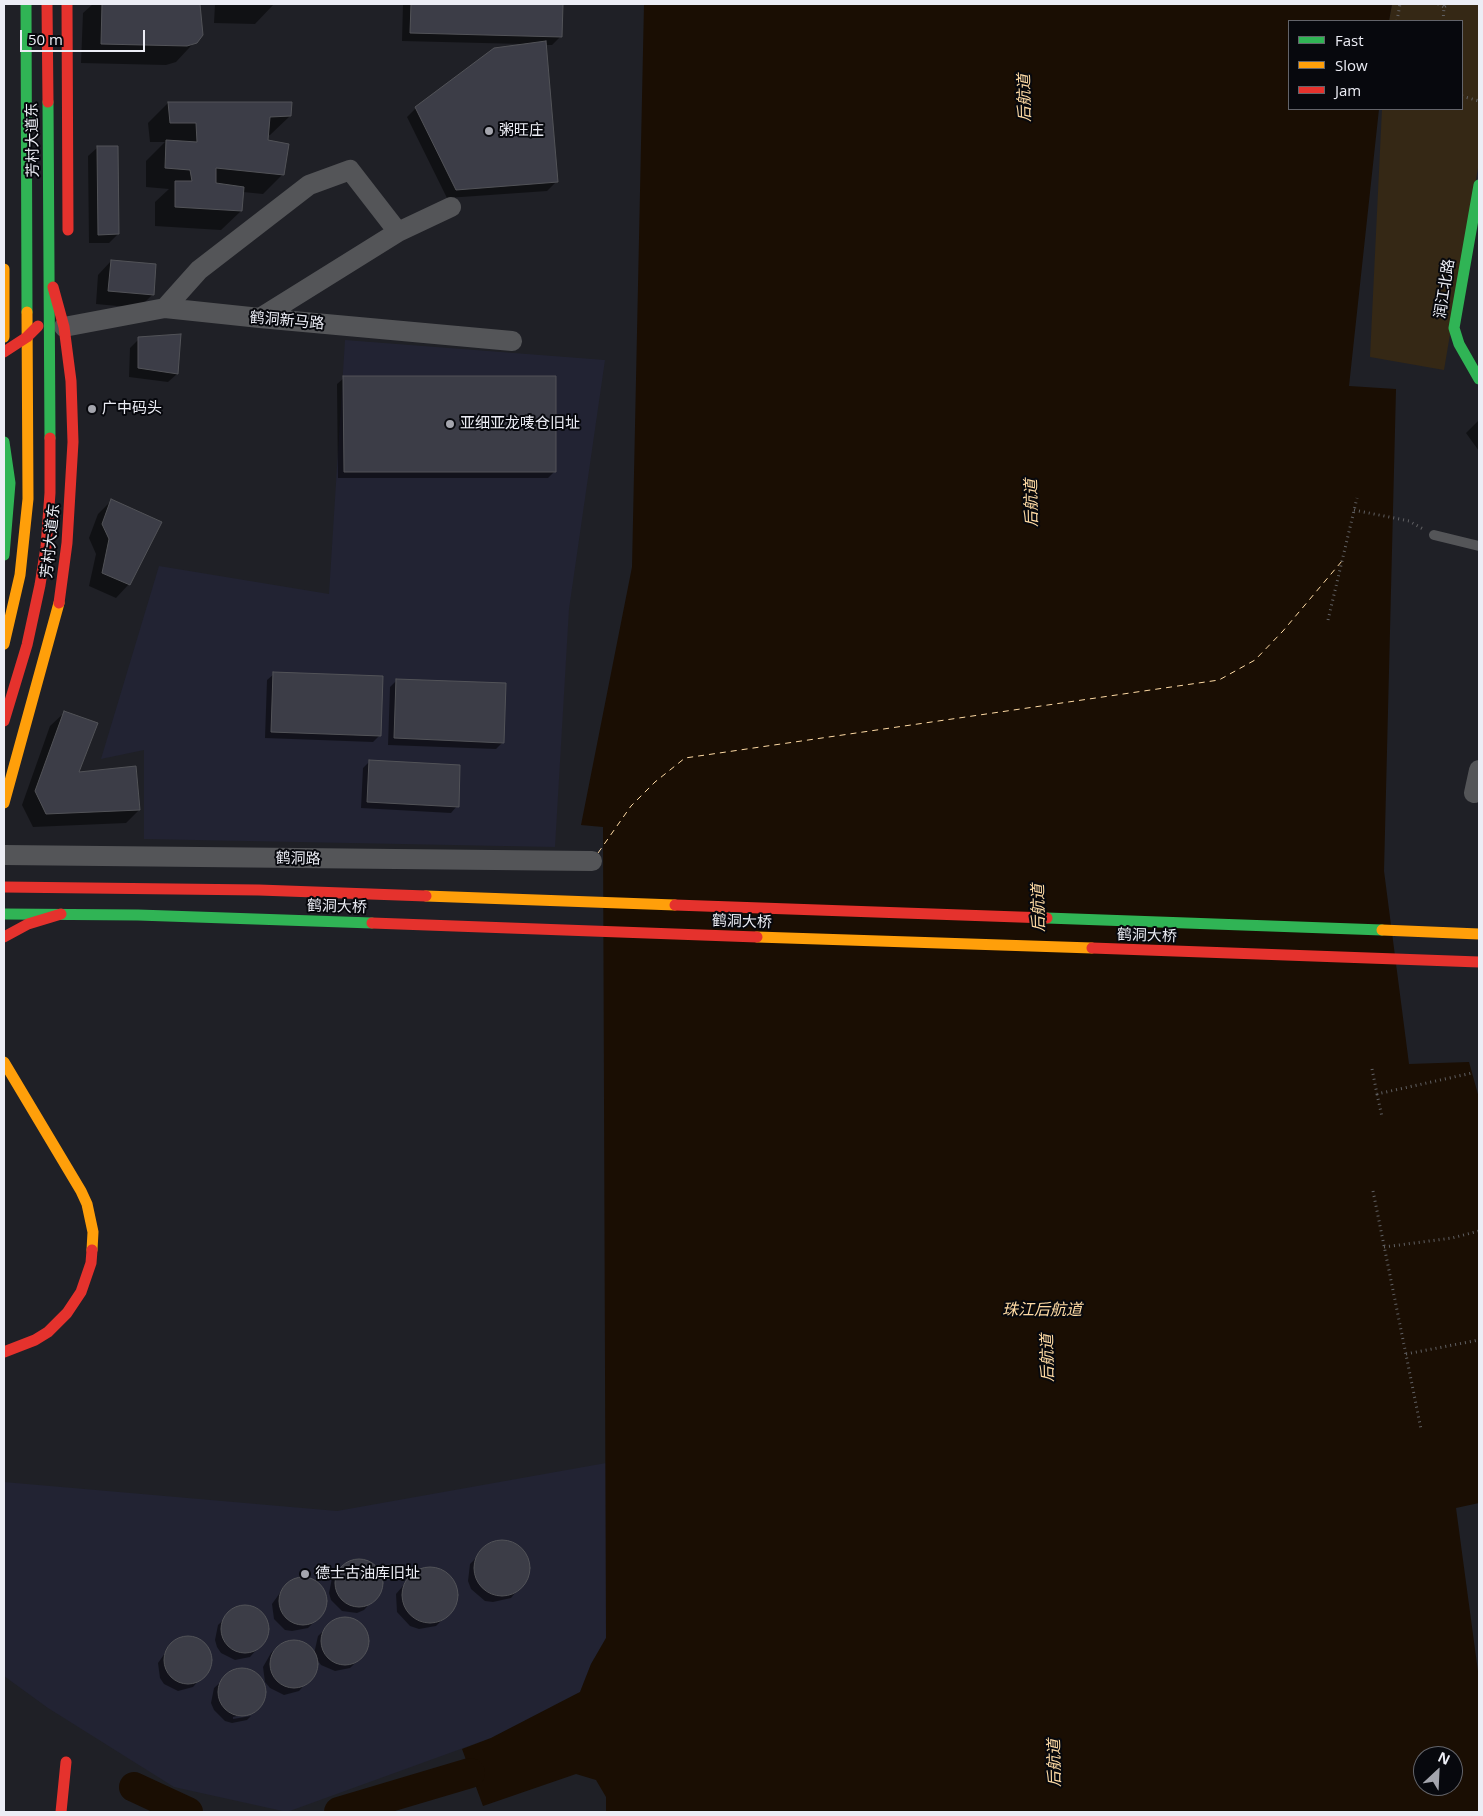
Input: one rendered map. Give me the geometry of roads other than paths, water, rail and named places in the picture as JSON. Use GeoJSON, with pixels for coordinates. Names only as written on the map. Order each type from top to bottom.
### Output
{"type":"FeatureCollection","features":[{"type":"Feature","properties":{"kind":"main road","name":"芳村大道东"},"geometry":{"type":"LineString","coordinates":[[4,644],[20,575],[28,499],[26,4]]}},
{"type":"Feature","properties":{"kind":"main road","name":"芳村大道东"},"geometry":{"type":"LineString","coordinates":[[4,722],[27,645],[40,584],[46,547],[50,493],[47,4]]}},
{"type":"Feature","properties":{"kind":"main road"},"geometry":{"type":"LineString","coordinates":[[67,4],[68,242]]}},
{"type":"Feature","properties":{"kind":"main road","name":"润江北路"},"geometry":{"type":"LineString","coordinates":[[1479,185],[1454,316],[1456,336],[1479,379]]}},
{"type":"Feature","properties":{"kind":"main road"},"geometry":{"type":"LineString","coordinates":[[4,268],[4,337]]}},
{"type":"Feature","properties":{"kind":"main road","name":"芳村大道东"},"geometry":{"type":"LineString","coordinates":[[4,803],[51,638],[64,569],[71,494],[71,381],[64,327],[50,276]]}},
{"type":"Feature","properties":{"kind":"main road"},"geometry":{"type":"LineString","coordinates":[[4,352],[37,328],[52,307],[62,284]]}},
{"type":"Feature","properties":{"kind":"main road"},"geometry":{"type":"LineString","coordinates":[[1465,353],[1469,337]]}},
{"type":"Feature","properties":{"kind":"main road"},"geometry":{"type":"LineString","coordinates":[[4,442],[10,483],[4,555]]}},
{"type":"Feature","properties":{"kind":"main road","name":"鹤洞大桥"},"geometry":{"type":"LineString","coordinates":[[4,888],[259,890],[1479,934]]}},
{"type":"Feature","properties":{"kind":"main road","name":"鹤洞大桥"},"geometry":{"type":"LineString","coordinates":[[4,914],[138,915],[1479,962]]}},
{"type":"Feature","properties":{"kind":"main road"},"geometry":{"type":"LineString","coordinates":[[4,937],[28,924],[61,914]]}},
{"type":"Feature","properties":{"kind":"main road"},"geometry":{"type":"LineString","coordinates":[[4,1062],[81,1191],[87,1204],[94,1232],[91,1263],[86,1279],[81,1292],[67,1313],[48,1332],[4,1352]]}},
{"type":"Feature","properties":{"kind":"main road"},"geometry":{"type":"LineString","coordinates":[[61,1812],[66,1762]]}},
{"type":"Feature","properties":{"kind":"street"},"geometry":{"type":"LineString","coordinates":[[165,308],[199,270],[309,185],[350,170],[398,232]]}},
{"type":"Feature","properties":{"kind":"street"},"geometry":{"type":"LineString","coordinates":[[260,318],[398,232],[451,207]]}},
{"type":"Feature","properties":{"kind":"street","name":"鹤洞新马路"},"geometry":{"type":"LineString","coordinates":[[64,327],[165,308],[512,341]]}},
{"type":"Feature","properties":{"kind":"street"},"geometry":{"type":"LineString","coordinates":[[1474,793],[1479,770]]}},
{"type":"Feature","properties":{"kind":"street","name":"鹤洞路"},"geometry":{"type":"LineString","coordinates":[[4,855],[592,862]]}},
{"type":"Feature","properties":{"kind":"lane"},"geometry":{"type":"LineString","coordinates":[[1434,535],[1479,546]]}},
{"type":"Feature","properties":{"kind":"water","name":"珠江后航道"},"geometry":{"type":"Polygon","coordinates":[[[644,4],[1392,4],[1389,20],[1288,20],[1288,110],[1379,110],[1349,386],[1396,389],[1384,871],[1409,1064],[1469,1062],[1479,1098],[1479,1503],[1456,1508],[1479,1679],[1479,1812],[606,1812],[606,1797],[596,1780],[576,1774],[483,1806],[462,1749],[491,1738],[580,1692],[591,1664],[606,1638],[603,827],[581,825],[632,567],[644,4]]]}},
{"type":"Feature","properties":{"kind":"waterway"},"geometry":{"type":"LineString","coordinates":[[339,1812],[470,1773]]}},
{"type":"Feature","properties":{"kind":"waterway"},"geometry":{"type":"LineString","coordinates":[[134,1787],[188,1812]]}},
{"type":"Feature","properties":{"kind":"place","name":"粥旺庄"},"geometry":{"type":"Point","coordinates":[489,131]}},
{"type":"Feature","properties":{"kind":"place","name":"广中码头"},"geometry":{"type":"Point","coordinates":[92,409]}},
{"type":"Feature","properties":{"kind":"place","name":"亚细亚龙唛仓旧址"},"geometry":{"type":"Point","coordinates":[450,424]}},
{"type":"Feature","properties":{"kind":"place","name":"德士古油库旧址"},"geometry":{"type":"Point","coordinates":[305,1574]}},
{"type":"Feature","properties":{"kind":"water label","name":"后航道"},"geometry":{"type":"Point","coordinates":[1025,98]}},
{"type":"Feature","properties":{"kind":"water label","name":"后航道"},"geometry":{"type":"Point","coordinates":[1032,503]}},
{"type":"Feature","properties":{"kind":"water label","name":"后航道"},"geometry":{"type":"Point","coordinates":[1039,908]}},
{"type":"Feature","properties":{"kind":"water label","name":"后航道"},"geometry":{"type":"Point","coordinates":[1048,1358]}},
{"type":"Feature","properties":{"kind":"water label","name":"后航道"},"geometry":{"type":"Point","coordinates":[1055,1763]}}]}
